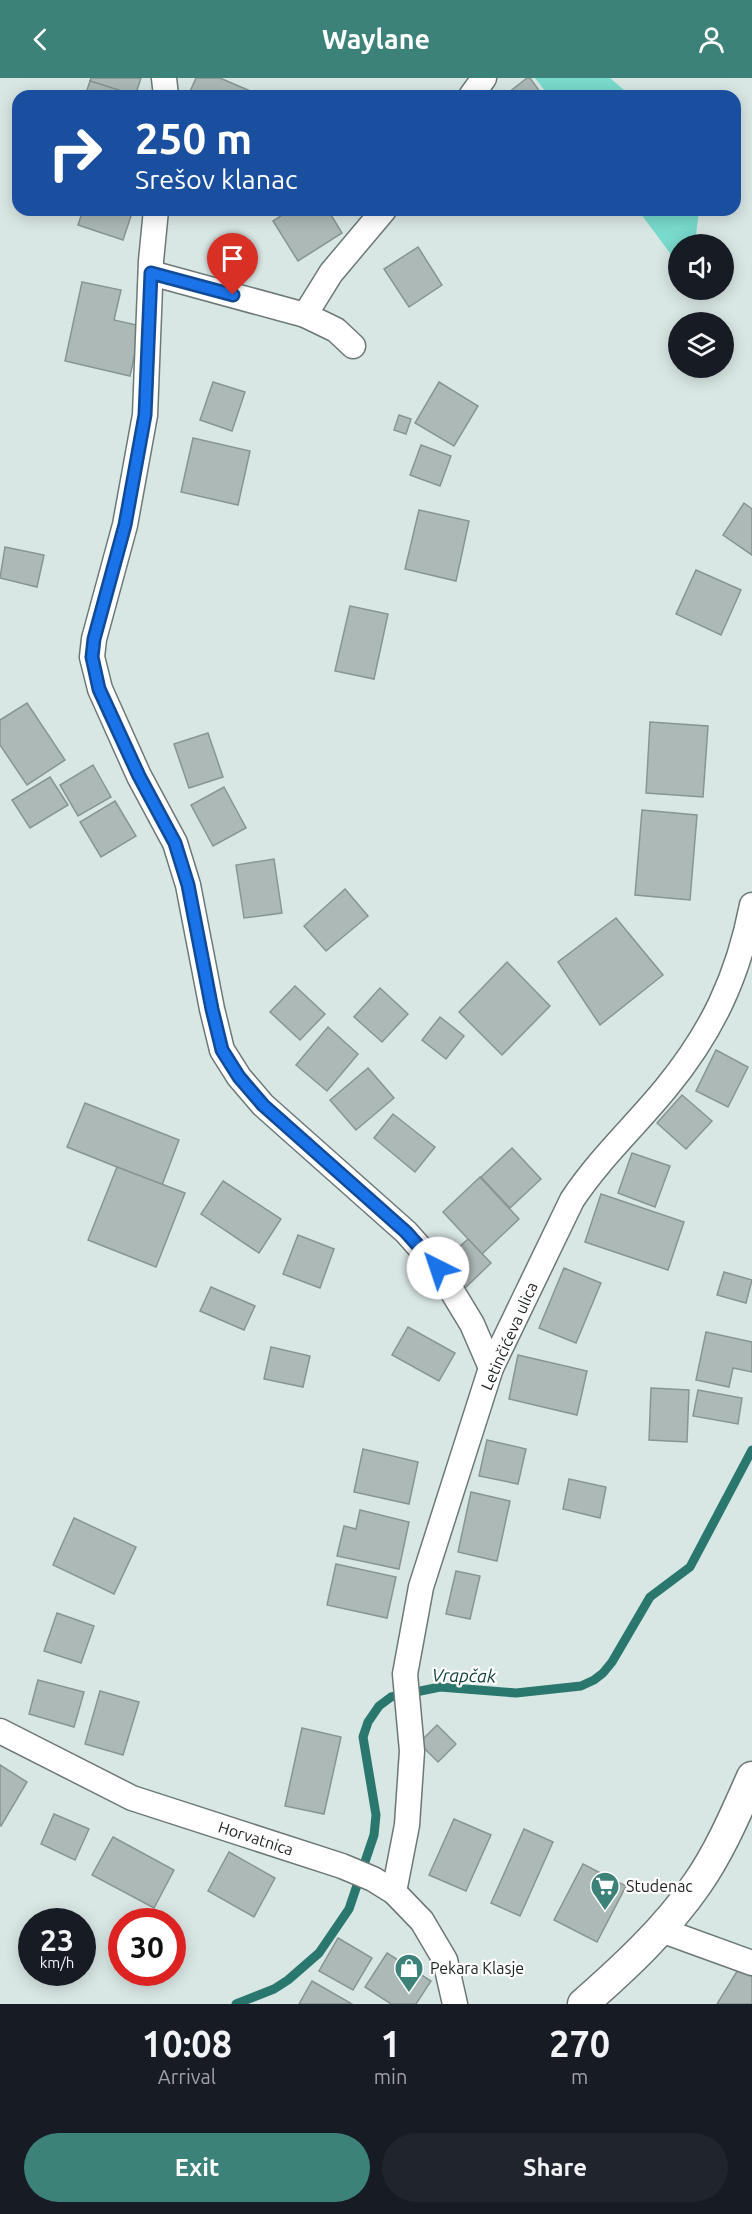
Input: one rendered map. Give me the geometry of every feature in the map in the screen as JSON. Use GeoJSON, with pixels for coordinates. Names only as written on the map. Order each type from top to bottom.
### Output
{"type":"FeatureCollection","features":[{"type":"Feature","properties":{"kind":"street"},"geometry":{"type":"LineString","coordinates":[[156,216],[145,415],[125,525],[94,639],[92,657],[99,689],[139,776],[175,843],[188,885],[222,1050],[239,1077],[263,1105],[406,1232],[438,1268],[472,1324],[491,1368]]}},
{"type":"Feature","properties":{"kind":"street"},"geometry":{"type":"LineString","coordinates":[[305,315],[332,273],[379,216]]}},
{"type":"Feature","properties":{"kind":"street"},"geometry":{"type":"LineString","coordinates":[[151,273],[305,315],[336,330],[353,346]]}},
{"type":"Feature","properties":{"kind":"street","name":"Letinčićeva ulica"},"geometry":{"type":"LineString","coordinates":[[394,1892],[407,1825],[412,1750],[405,1674],[421,1587],[491,1368],[572,1200],[586,1179],[666,1089],[711,1025],[733,977],[752,905]]}},
{"type":"Feature","properties":{"kind":"street","name":"Horvatnica"},"geometry":{"type":"LineString","coordinates":[[0,1731],[132,1798],[342,1866],[373,1879],[394,1892],[422,1921],[445,1960],[455,2004]]}},
{"type":"Feature","properties":{"kind":"street"},"geometry":{"type":"LineString","coordinates":[[583,2004],[661,1930],[698,1883],[729,1830],[752,1777]]}},
{"type":"Feature","properties":{"kind":"street"},"geometry":{"type":"LineString","coordinates":[[661,1930],[752,1963]]}},
{"type":"Feature","properties":{"kind":"green space"},"geometry":{"type":"Polygon","coordinates":[[[535,78],[610,78],[624,90],[544,90],[535,78]]]}},
{"type":"Feature","properties":{"kind":"green space"},"geometry":{"type":"Polygon","coordinates":[[[642,216],[698,216],[696,234],[668,234],[668,250],[642,216]]]}},
{"type":"Feature","properties":{"kind":"building"},"geometry":{"type":"Polygon","coordinates":[[[91,78],[141,78],[137,90],[117,90],[90,81],[91,78]]]}},
{"type":"Feature","properties":{"kind":"building"},"geometry":{"type":"Polygon","coordinates":[[[196,78],[220,78],[248,90],[191,90],[196,78]]]}},
{"type":"Feature","properties":{"kind":"building"},"geometry":{"type":"Polygon","coordinates":[[[530,78],[539,90],[512,90],[530,78]]]}},
{"type":"Feature","properties":{"kind":"building"},"geometry":{"type":"Polygon","coordinates":[[[90,81],[119,90],[87,90],[90,81]]]}},
{"type":"Feature","properties":{"kind":"building"},"geometry":{"type":"Polygon","coordinates":[[[81,216],[131,216],[123,240],[78,225],[81,216]]]}},
{"type":"Feature","properties":{"kind":"building"},"geometry":{"type":"Polygon","coordinates":[[[281,216],[332,216],[342,233],[298,261],[273,221],[281,216]]]}},
{"type":"Feature","properties":{"kind":"building"},"geometry":{"type":"Polygon","coordinates":[[[418,247],[442,285],[409,307],[384,269],[418,247]]]}},
{"type":"Feature","properties":{"kind":"building"},"geometry":{"type":"Polygon","coordinates":[[[82,282],[121,290],[114,320],[141,326],[130,376],[65,361],[82,282]]]}},
{"type":"Feature","properties":{"kind":"building"},"geometry":{"type":"Polygon","coordinates":[[[213,382],[245,392],[232,431],[200,420],[213,382]]]}},
{"type":"Feature","properties":{"kind":"building"},"geometry":{"type":"Polygon","coordinates":[[[439,382],[478,406],[454,446],[415,423],[439,382]]]}},
{"type":"Feature","properties":{"kind":"building"},"geometry":{"type":"Polygon","coordinates":[[[399,415],[411,419],[406,434],[394,430],[399,415]]]}},
{"type":"Feature","properties":{"kind":"building"},"geometry":{"type":"Polygon","coordinates":[[[193,438],[250,451],[238,505],[181,492],[193,438]]]}},
{"type":"Feature","properties":{"kind":"building"},"geometry":{"type":"Polygon","coordinates":[[[421,445],[451,456],[440,486],[410,475],[421,445]]]}},
{"type":"Feature","properties":{"kind":"building"},"geometry":{"type":"Polygon","coordinates":[[[744,503],[752,509],[752,555],[723,535],[744,503]]]}},
{"type":"Feature","properties":{"kind":"building"},"geometry":{"type":"Polygon","coordinates":[[[419,510],[469,521],[456,581],[405,569],[419,510]]]}},
{"type":"Feature","properties":{"kind":"building"},"geometry":{"type":"Polygon","coordinates":[[[5,547],[44,555],[37,587],[0,578],[5,547]]]}},
{"type":"Feature","properties":{"kind":"building"},"geometry":{"type":"Polygon","coordinates":[[[696,570],[741,590],[721,635],[676,614],[696,570]]]}},
{"type":"Feature","properties":{"kind":"building"},"geometry":{"type":"Polygon","coordinates":[[[350,606],[388,614],[374,679],[335,671],[350,606]]]}},
{"type":"Feature","properties":{"kind":"building"},"geometry":{"type":"Polygon","coordinates":[[[27,703],[65,760],[27,785],[0,745],[0,720],[27,703]]]}},
{"type":"Feature","properties":{"kind":"building"},"geometry":{"type":"Polygon","coordinates":[[[650,722],[708,726],[703,797],[646,793],[650,722]]]}},
{"type":"Feature","properties":{"kind":"building"},"geometry":{"type":"Polygon","coordinates":[[[208,733],[223,777],[189,788],[174,744],[208,733]]]}},
{"type":"Feature","properties":{"kind":"building"},"geometry":{"type":"Polygon","coordinates":[[[93,765],[111,797],[78,816],[60,785],[93,765]]]}},
{"type":"Feature","properties":{"kind":"building"},"geometry":{"type":"Polygon","coordinates":[[[50,777],[68,805],[30,828],[12,800],[50,777]]]}},
{"type":"Feature","properties":{"kind":"building"},"geometry":{"type":"Polygon","coordinates":[[[224,787],[246,828],[213,846],[191,805],[224,787]]]}},
{"type":"Feature","properties":{"kind":"building"},"geometry":{"type":"Polygon","coordinates":[[[115,801],[136,836],[101,857],[80,822],[115,801]]]}},
{"type":"Feature","properties":{"kind":"building"},"geometry":{"type":"Polygon","coordinates":[[[642,810],[697,815],[690,900],[635,895],[642,810]]]}},
{"type":"Feature","properties":{"kind":"building"},"geometry":{"type":"Polygon","coordinates":[[[274,859],[282,913],[244,918],[236,865],[274,859]]]}},
{"type":"Feature","properties":{"kind":"building"},"geometry":{"type":"Polygon","coordinates":[[[345,889],[368,916],[326,951],[304,926],[345,889]]]}},
{"type":"Feature","properties":{"kind":"building"},"geometry":{"type":"Polygon","coordinates":[[[616,918],[663,975],[600,1025],[558,962],[616,918]]]}},
{"type":"Feature","properties":{"kind":"building"},"geometry":{"type":"Polygon","coordinates":[[[507,962],[550,1006],[502,1055],[459,1012],[507,962]]]}},
{"type":"Feature","properties":{"kind":"building"},"geometry":{"type":"Polygon","coordinates":[[[295,986],[325,1014],[300,1040],[270,1012],[295,986]]]}},
{"type":"Feature","properties":{"kind":"building"},"geometry":{"type":"Polygon","coordinates":[[[380,988],[408,1014],[382,1042],[354,1017],[380,988]]]}},
{"type":"Feature","properties":{"kind":"building"},"geometry":{"type":"Polygon","coordinates":[[[440,1017],[464,1036],[446,1059],[422,1040],[440,1017]]]}},
{"type":"Feature","properties":{"kind":"building"},"geometry":{"type":"Polygon","coordinates":[[[328,1027],[358,1054],[327,1091],[296,1065],[328,1027]]]}},
{"type":"Feature","properties":{"kind":"building"},"geometry":{"type":"Polygon","coordinates":[[[716,1050],[748,1067],[728,1107],[696,1091],[716,1050]]]}},
{"type":"Feature","properties":{"kind":"building"},"geometry":{"type":"Polygon","coordinates":[[[368,1068],[394,1098],[356,1130],[330,1100],[368,1068]]]}},
{"type":"Feature","properties":{"kind":"building"},"geometry":{"type":"Polygon","coordinates":[[[682,1095],[712,1121],[686,1149],[657,1123],[682,1095]]]}},
{"type":"Feature","properties":{"kind":"building"},"geometry":{"type":"Polygon","coordinates":[[[85,1103],[179,1140],[162,1185],[67,1147],[85,1103]]]}},
{"type":"Feature","properties":{"kind":"building"},"geometry":{"type":"Polygon","coordinates":[[[393,1114],[435,1147],[415,1172],[374,1138],[393,1114]]]}},
{"type":"Feature","properties":{"kind":"building"},"geometry":{"type":"Polygon","coordinates":[[[512,1148],[541,1179],[510,1208],[481,1177],[512,1148]]]}},
{"type":"Feature","properties":{"kind":"building"},"geometry":{"type":"Polygon","coordinates":[[[632,1153],[670,1166],[655,1207],[618,1193],[632,1153]]]}},
{"type":"Feature","properties":{"kind":"building"},"geometry":{"type":"Polygon","coordinates":[[[117,1167],[185,1193],[156,1267],[88,1240],[117,1167]]]}},
{"type":"Feature","properties":{"kind":"building"},"geometry":{"type":"Polygon","coordinates":[[[480,1177],[519,1219],[482,1254],[443,1212],[480,1177]]]}},
{"type":"Feature","properties":{"kind":"building"},"geometry":{"type":"Polygon","coordinates":[[[223,1181],[281,1219],[259,1253],[201,1214],[223,1181]]]}},
{"type":"Feature","properties":{"kind":"building"},"geometry":{"type":"Polygon","coordinates":[[[601,1194],[684,1222],[668,1270],[585,1242],[601,1194]]]}},
{"type":"Feature","properties":{"kind":"building"},"geometry":{"type":"Polygon","coordinates":[[[298,1235],[334,1249],[320,1288],[283,1274],[298,1235]]]}},
{"type":"Feature","properties":{"kind":"building"},"geometry":{"type":"Polygon","coordinates":[[[468,1239],[491,1263],[465,1288],[442,1263],[468,1239]]]}},
{"type":"Feature","properties":{"kind":"building"},"geometry":{"type":"Polygon","coordinates":[[[564,1268],[601,1283],[576,1343],[539,1328],[564,1268]]]}},
{"type":"Feature","properties":{"kind":"building"},"geometry":{"type":"Polygon","coordinates":[[[724,1272],[752,1280],[746,1303],[717,1295],[724,1272]]]}},
{"type":"Feature","properties":{"kind":"building"},"geometry":{"type":"Polygon","coordinates":[[[211,1287],[255,1306],[244,1330],[200,1311],[211,1287]]]}},
{"type":"Feature","properties":{"kind":"building"},"geometry":{"type":"Polygon","coordinates":[[[408,1327],[455,1353],[439,1381],[392,1355],[408,1327]]]}},
{"type":"Feature","properties":{"kind":"building"},"geometry":{"type":"Polygon","coordinates":[[[706,1332],[752,1342],[752,1372],[733,1368],[729,1387],[696,1380],[706,1332]]]}},
{"type":"Feature","properties":{"kind":"building"},"geometry":{"type":"Polygon","coordinates":[[[271,1347],[310,1356],[303,1387],[264,1379],[271,1347]]]}},
{"type":"Feature","properties":{"kind":"building"},"geometry":{"type":"Polygon","coordinates":[[[518,1355],[587,1371],[577,1415],[509,1399],[518,1355]]]}},
{"type":"Feature","properties":{"kind":"building"},"geometry":{"type":"Polygon","coordinates":[[[651,1388],[689,1390],[687,1442],[649,1440],[651,1388]]]}},
{"type":"Feature","properties":{"kind":"building"},"geometry":{"type":"Polygon","coordinates":[[[698,1390],[742,1398],[738,1424],[693,1416],[698,1390]]]}},
{"type":"Feature","properties":{"kind":"building"},"geometry":{"type":"Polygon","coordinates":[[[487,1440],[526,1449],[518,1484],[479,1476],[487,1440]]]}},
{"type":"Feature","properties":{"kind":"building"},"geometry":{"type":"Polygon","coordinates":[[[363,1449],[418,1462],[409,1504],[354,1492],[363,1449]]]}},
{"type":"Feature","properties":{"kind":"building"},"geometry":{"type":"Polygon","coordinates":[[[569,1479],[606,1487],[600,1518],[563,1509],[569,1479]]]}},
{"type":"Feature","properties":{"kind":"building"},"geometry":{"type":"Polygon","coordinates":[[[471,1492],[510,1501],[497,1561],[458,1552],[471,1492]]]}},
{"type":"Feature","properties":{"kind":"building"},"geometry":{"type":"Polygon","coordinates":[[[360,1510],[409,1522],[399,1569],[337,1556],[344,1526],[356,1529],[360,1510]]]}},
{"type":"Feature","properties":{"kind":"building"},"geometry":{"type":"Polygon","coordinates":[[[74,1518],[136,1547],[114,1594],[53,1565],[74,1518]]]}},
{"type":"Feature","properties":{"kind":"building"},"geometry":{"type":"Polygon","coordinates":[[[336,1564],[396,1577],[387,1618],[327,1605],[336,1564]]]}},
{"type":"Feature","properties":{"kind":"building"},"geometry":{"type":"Polygon","coordinates":[[[456,1571],[480,1576],[470,1619],[446,1614],[456,1571]]]}},
{"type":"Feature","properties":{"kind":"building"},"geometry":{"type":"Polygon","coordinates":[[[57,1613],[94,1626],[81,1663],[44,1651],[57,1613]]]}},
{"type":"Feature","properties":{"kind":"building"},"geometry":{"type":"Polygon","coordinates":[[[38,1680],[84,1692],[74,1727],[29,1714],[38,1680]]]}},
{"type":"Feature","properties":{"kind":"building"},"geometry":{"type":"Polygon","coordinates":[[[100,1691],[139,1702],[123,1755],[85,1744],[100,1691]]]}},
{"type":"Feature","properties":{"kind":"building"},"geometry":{"type":"Polygon","coordinates":[[[437,1725],[456,1744],[438,1762],[419,1743],[437,1725]]]}},
{"type":"Feature","properties":{"kind":"building"},"geometry":{"type":"Polygon","coordinates":[[[302,1728],[341,1737],[324,1814],[285,1806],[302,1728]]]}},
{"type":"Feature","properties":{"kind":"building"},"geometry":{"type":"Polygon","coordinates":[[[0,1765],[27,1782],[1,1826],[0,1825],[0,1765]]]}},
{"type":"Feature","properties":{"kind":"building"},"geometry":{"type":"Polygon","coordinates":[[[54,1814],[89,1829],[75,1860],[41,1844],[54,1814]]]}},
{"type":"Feature","properties":{"kind":"building"},"geometry":{"type":"Polygon","coordinates":[[[454,1819],[491,1835],[466,1891],[429,1875],[454,1819]]]}},
{"type":"Feature","properties":{"kind":"building"},"geometry":{"type":"Polygon","coordinates":[[[524,1829],[553,1842],[520,1916],[491,1903],[524,1829]]]}},
{"type":"Feature","properties":{"kind":"building"},"geometry":{"type":"Polygon","coordinates":[[[113,1837],[174,1870],[154,1908],[92,1875],[113,1837]]]}},
{"type":"Feature","properties":{"kind":"building"},"geometry":{"type":"Polygon","coordinates":[[[229,1852],[275,1878],[254,1917],[208,1891],[229,1852]]]}},
{"type":"Feature","properties":{"kind":"building"},"geometry":{"type":"Polygon","coordinates":[[[583,1864],[626,1886],[597,1942],[554,1920],[583,1864]]]}},
{"type":"Feature","properties":{"kind":"building"},"geometry":{"type":"Polygon","coordinates":[[[338,1938],[372,1958],[353,1990],[319,1971],[338,1938]]]}},
{"type":"Feature","properties":{"kind":"building"},"geometry":{"type":"Polygon","coordinates":[[[387,1953],[431,1981],[416,2004],[391,2004],[365,1987],[387,1953]]]}},
{"type":"Feature","properties":{"kind":"building"},"geometry":{"type":"Polygon","coordinates":[[[739,1968],[752,1976],[752,2004],[717,2004],[739,1968]]]}},
{"type":"Feature","properties":{"kind":"building"},"geometry":{"type":"Polygon","coordinates":[[[312,1981],[352,2004],[299,2004],[312,1981]]]}},
{"type":"Feature","properties":{"kind":"waterway","name":"Vrapčak"},"geometry":{"type":"LineString","coordinates":[[236,2004],[274,1989],[288,1980],[319,1953],[349,1909],[374,1835],[376,1815],[363,1737],[368,1722],[379,1706],[391,1697],[440,1687],[516,1693],[581,1686],[594,1680],[612,1662],[650,1597],[690,1567],[752,1450]]}},
{"type":"Feature","properties":{"kind":"place","name":"Studenac"},"geometry":{"type":"Point","coordinates":[605,1912]}},
{"type":"Feature","properties":{"kind":"place","name":"Pekara Klasje"},"geometry":{"type":"Point","coordinates":[409,1994]}},
{"type":"Feature","properties":{"kind":"route"},"geometry":{"type":"LineString","coordinates":[[233,295],[151,273],[145,415],[125,525],[103,602],[92,657],[99,689],[139,776],[175,843],[188,885],[222,1050],[239,1077],[263,1105],[406,1232],[438,1268]]}}]}
